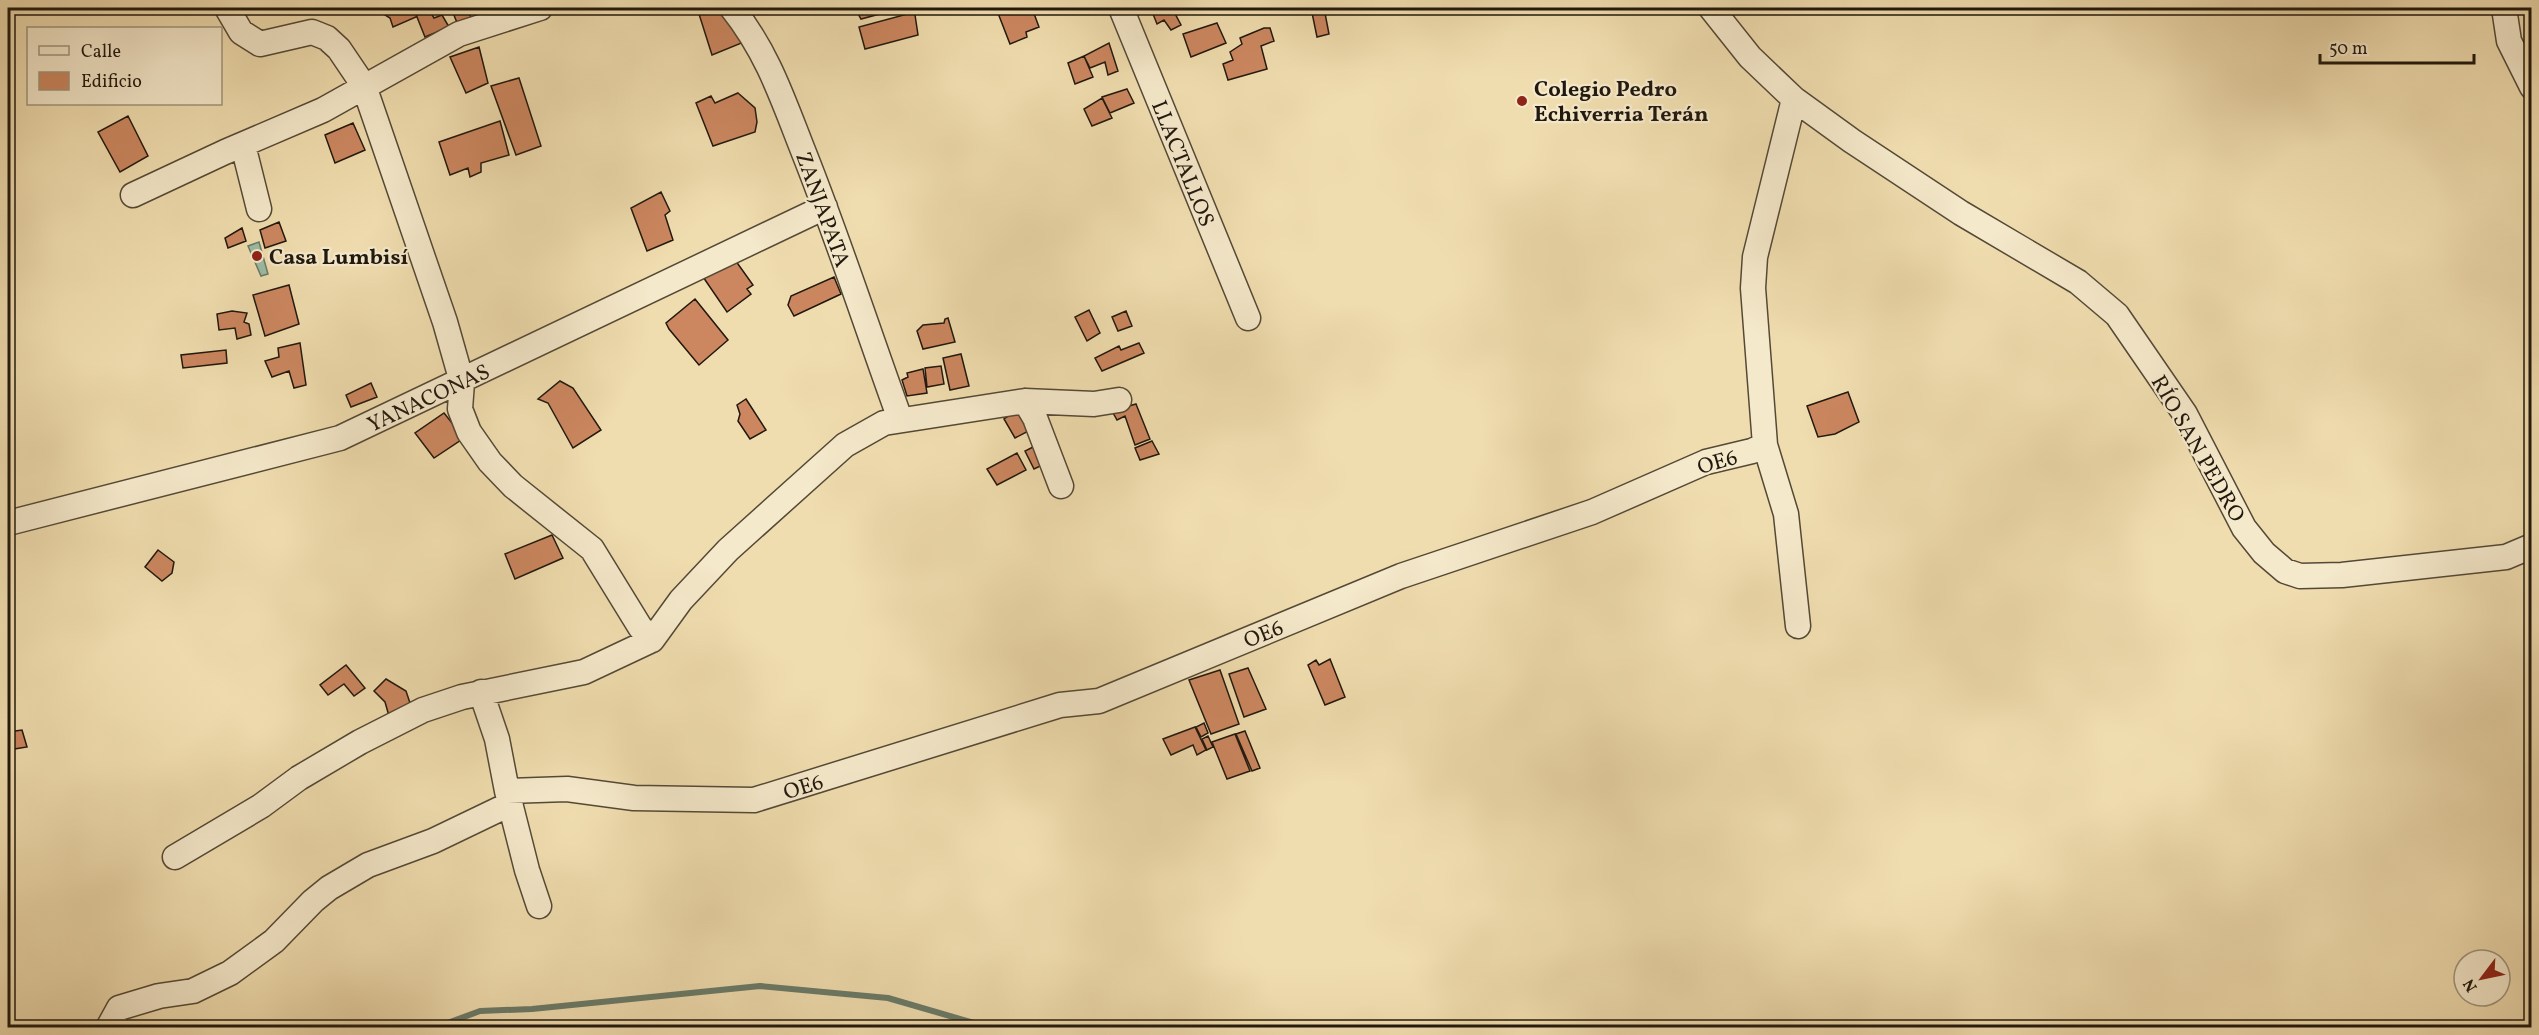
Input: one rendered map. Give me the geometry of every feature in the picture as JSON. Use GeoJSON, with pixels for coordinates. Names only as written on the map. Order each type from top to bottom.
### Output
{"type":"FeatureCollection","features":[{"type":"Feature","properties":{"kind":"street"},"geometry":{"type":"LineString","coordinates":[[227,8],[241,32],[260,44],[312,32],[327,38],[339,49],[364,86],[445,322],[462,382],[460,409],[469,432],[490,462],[513,486],[592,549],[640,627],[652,640]]}},
{"type":"Feature","properties":{"kind":"street"},"geometry":{"type":"LineString","coordinates":[[133,195],[323,110],[459,33],[540,8]]}},
{"type":"Feature","properties":{"kind":"street","name":"ZANJAPATA"},"geometry":{"type":"LineString","coordinates":[[732,8],[751,32],[768,62],[825,207],[900,419]]}},
{"type":"Feature","properties":{"kind":"street","name":"LLACTALLOS"},"geometry":{"type":"LineString","coordinates":[[1121,8],[1248,318]]}},
{"type":"Feature","properties":{"kind":"street","name":"RÍO SAN PEDRO"},"geometry":{"type":"LineString","coordinates":[[1711,8],[1750,57],[1794,99],[1852,141],[1961,213],[2078,282],[2117,315],[2184,414],[2244,528],[2264,553],[2285,571],[2300,576],[2343,575],[2506,557],[2532,546]]}},
{"type":"Feature","properties":{"kind":"street"},"geometry":{"type":"LineString","coordinates":[[2504,8],[2509,41],[2532,87]]}},
{"type":"Feature","properties":{"kind":"street"},"geometry":{"type":"LineString","coordinates":[[1794,99],[1755,257],[1753,288],[1765,445],[1786,514],[1798,626]]}},
{"type":"Feature","properties":{"kind":"street"},"geometry":{"type":"LineString","coordinates":[[243,145],[259,209]]}},
{"type":"Feature","properties":{"kind":"street","name":"YANACONAS"},"geometry":{"type":"LineString","coordinates":[[8,523],[340,438],[462,382],[825,207]]}},
{"type":"Feature","properties":{"kind":"street"},"geometry":{"type":"LineString","coordinates":[[176,857],[360,742],[423,710],[482,692],[584,672],[652,640],[681,600],[728,550],[845,445],[884,423],[1025,401],[1094,404],[1119,400]]}},
{"type":"Feature","properties":{"kind":"street"},"geometry":{"type":"LineString","coordinates":[[1025,401],[1035,418],[1061,486]]}},
{"type":"Feature","properties":{"kind":"street","name":"OE6"},"geometry":{"type":"LineString","coordinates":[[508,798],[567,789],[634,798],[754,800],[1060,705],[1099,701],[1401,576],[1592,512],[1706,462],[1752,451],[1765,445]]}},
{"type":"Feature","properties":{"kind":"street"},"geometry":{"type":"LineString","coordinates":[[482,692],[497,739],[508,798],[539,906]]}},
{"type":"Feature","properties":{"kind":"street"},"geometry":{"type":"LineString","coordinates":[[108,1028],[119,1008],[159,996],[193,991],[230,973],[274,941],[314,900],[368,865],[433,841],[508,798]]}},
{"type":"Feature","properties":{"kind":"shaded area","name":"Casa Lumbisí"},"geometry":{"type":"Polygon","coordinates":[[[259,242],[268,274],[261,276],[248,246],[259,242]]]}},
{"type":"Feature","properties":{"kind":"building"},"geometry":{"type":"Polygon","coordinates":[[[381,8],[419,8],[415,10],[416,17],[393,27],[390,18],[381,8]]]}},
{"type":"Feature","properties":{"kind":"building"},"geometry":{"type":"Polygon","coordinates":[[[428,8],[434,18],[442,15],[449,27],[425,37],[416,11],[428,8]]]}},
{"type":"Feature","properties":{"kind":"building"},"geometry":{"type":"Polygon","coordinates":[[[451,8],[474,8],[467,10],[472,19],[458,25],[451,8]]]}},
{"type":"Feature","properties":{"kind":"building"},"geometry":{"type":"Polygon","coordinates":[[[721,8],[744,42],[712,55],[699,14],[721,8]]]}},
{"type":"Feature","properties":{"kind":"building"},"geometry":{"type":"Polygon","coordinates":[[[855,8],[902,8],[861,19],[855,8]]]}},
{"type":"Feature","properties":{"kind":"building"},"geometry":{"type":"Polygon","coordinates":[[[996,8],[1032,8],[1039,27],[1026,32],[1027,37],[1010,44],[996,8]]]}},
{"type":"Feature","properties":{"kind":"building"},"geometry":{"type":"Polygon","coordinates":[[[1172,8],[1181,25],[1171,30],[1164,20],[1157,24],[1153,14],[1172,8]]]}},
{"type":"Feature","properties":{"kind":"building"},"geometry":{"type":"Polygon","coordinates":[[[1311,8],[1324,8],[1329,34],[1317,37],[1311,8]]]}},
{"type":"Feature","properties":{"kind":"building"},"geometry":{"type":"Polygon","coordinates":[[[911,13],[915,15],[918,35],[865,49],[859,27],[911,13]]]}},
{"type":"Feature","properties":{"kind":"building"},"geometry":{"type":"Polygon","coordinates":[[[1217,23],[1226,43],[1191,57],[1183,34],[1217,23]]]}},
{"type":"Feature","properties":{"kind":"building"},"geometry":{"type":"Polygon","coordinates":[[[1264,28],[1270,28],[1274,41],[1261,46],[1267,69],[1228,80],[1223,64],[1233,60],[1230,52],[1242,44],[1240,38],[1264,28]]]}},
{"type":"Feature","properties":{"kind":"building"},"geometry":{"type":"Polygon","coordinates":[[[1109,43],[1118,71],[1108,75],[1105,62],[1090,68],[1084,56],[1109,43]]]}},
{"type":"Feature","properties":{"kind":"building"},"geometry":{"type":"Polygon","coordinates":[[[479,47],[488,83],[466,93],[450,57],[479,47]]]}},
{"type":"Feature","properties":{"kind":"building"},"geometry":{"type":"Polygon","coordinates":[[[1084,56],[1093,77],[1075,84],[1068,63],[1084,56]]]}},
{"type":"Feature","properties":{"kind":"building"},"geometry":{"type":"Polygon","coordinates":[[[519,78],[541,146],[516,155],[491,86],[519,78]]]}},
{"type":"Feature","properties":{"kind":"building"},"geometry":{"type":"Polygon","coordinates":[[[1127,89],[1134,103],[1110,113],[1102,97],[1127,89]]]}},
{"type":"Feature","properties":{"kind":"building"},"geometry":{"type":"Polygon","coordinates":[[[738,93],[755,108],[757,122],[755,132],[713,146],[696,103],[711,96],[715,103],[738,93]]]}},
{"type":"Feature","properties":{"kind":"building"},"geometry":{"type":"Polygon","coordinates":[[[1102,98],[1112,118],[1092,126],[1084,109],[1102,98]]]}},
{"type":"Feature","properties":{"kind":"building"},"geometry":{"type":"Polygon","coordinates":[[[128,116],[148,156],[120,172],[98,132],[128,116]]]}},
{"type":"Feature","properties":{"kind":"building"},"geometry":{"type":"Polygon","coordinates":[[[500,121],[509,155],[481,163],[481,172],[470,177],[468,168],[450,175],[439,142],[500,121]]]}},
{"type":"Feature","properties":{"kind":"building"},"geometry":{"type":"Polygon","coordinates":[[[353,123],[365,150],[335,163],[325,135],[353,123]]]}},
{"type":"Feature","properties":{"kind":"building"},"geometry":{"type":"Polygon","coordinates":[[[661,192],[670,211],[665,215],[673,240],[647,251],[631,208],[661,192]]]}},
{"type":"Feature","properties":{"kind":"building"},"geometry":{"type":"Polygon","coordinates":[[[279,222],[286,241],[265,248],[260,230],[279,222]]]}},
{"type":"Feature","properties":{"kind":"building"},"geometry":{"type":"Polygon","coordinates":[[[242,228],[246,241],[228,248],[225,238],[242,228]]]}},
{"type":"Feature","properties":{"kind":"building"},"geometry":{"type":"Polygon","coordinates":[[[733,257],[753,285],[747,289],[751,294],[727,312],[701,274],[733,257]]]}},
{"type":"Feature","properties":{"kind":"building"},"geometry":{"type":"Polygon","coordinates":[[[834,277],[841,294],[794,316],[788,305],[791,296],[834,277]]]}},
{"type":"Feature","properties":{"kind":"building"},"geometry":{"type":"Polygon","coordinates":[[[289,285],[299,324],[265,336],[253,295],[289,285]]]}},
{"type":"Feature","properties":{"kind":"building"},"geometry":{"type":"Polygon","coordinates":[[[695,299],[728,340],[699,365],[666,323],[695,299]]]}},
{"type":"Feature","properties":{"kind":"building"},"geometry":{"type":"Polygon","coordinates":[[[1089,310],[1100,333],[1087,341],[1075,317],[1089,310]]]}},
{"type":"Feature","properties":{"kind":"building"},"geometry":{"type":"Polygon","coordinates":[[[232,311],[247,313],[244,322],[249,324],[251,335],[237,339],[235,328],[219,330],[217,314],[232,311]]]}},
{"type":"Feature","properties":{"kind":"building"},"geometry":{"type":"Polygon","coordinates":[[[1126,311],[1132,326],[1118,331],[1112,317],[1126,311]]]}},
{"type":"Feature","properties":{"kind":"building"},"geometry":{"type":"Polygon","coordinates":[[[948,318],[955,342],[923,349],[917,331],[923,325],[944,323],[948,318]]]}},
{"type":"Feature","properties":{"kind":"building"},"geometry":{"type":"Polygon","coordinates":[[[300,343],[306,385],[294,388],[289,371],[272,377],[265,361],[279,357],[278,348],[300,343]]]}},
{"type":"Feature","properties":{"kind":"building"},"geometry":{"type":"Polygon","coordinates":[[[1139,343],[1144,353],[1102,371],[1095,358],[1119,346],[1121,350],[1139,343]]]}},
{"type":"Feature","properties":{"kind":"building"},"geometry":{"type":"Polygon","coordinates":[[[226,350],[227,363],[183,368],[181,355],[226,350]]]}},
{"type":"Feature","properties":{"kind":"building"},"geometry":{"type":"Polygon","coordinates":[[[961,354],[969,386],[950,390],[943,358],[961,354]]]}},
{"type":"Feature","properties":{"kind":"building"},"geometry":{"type":"Polygon","coordinates":[[[941,366],[944,384],[927,387],[925,368],[941,366]]]}},
{"type":"Feature","properties":{"kind":"building"},"geometry":{"type":"Polygon","coordinates":[[[923,369],[927,393],[907,396],[902,380],[908,377],[907,373],[923,369]]]}},
{"type":"Feature","properties":{"kind":"building"},"geometry":{"type":"Polygon","coordinates":[[[560,381],[573,388],[601,430],[573,448],[548,403],[538,399],[560,381]]]}},
{"type":"Feature","properties":{"kind":"building"},"geometry":{"type":"Polygon","coordinates":[[[371,383],[377,397],[351,407],[346,395],[371,383]]]}},
{"type":"Feature","properties":{"kind":"building"},"geometry":{"type":"Polygon","coordinates":[[[1848,392],[1859,422],[1835,434],[1818,437],[1807,406],[1848,392]]]}},
{"type":"Feature","properties":{"kind":"building"},"geometry":{"type":"Polygon","coordinates":[[[746,399],[766,430],[750,439],[738,421],[740,414],[737,405],[746,399]]]}},
{"type":"Feature","properties":{"kind":"building"},"geometry":{"type":"Polygon","coordinates":[[[1136,404],[1150,439],[1135,445],[1125,416],[1117,420],[1112,411],[1136,404]]]}},
{"type":"Feature","properties":{"kind":"building"},"geometry":{"type":"Polygon","coordinates":[[[1016,411],[1036,427],[1015,438],[1004,419],[1016,411]]]}},
{"type":"Feature","properties":{"kind":"building"},"geometry":{"type":"Polygon","coordinates":[[[444,413],[464,438],[434,458],[415,433],[444,413]]]}},
{"type":"Feature","properties":{"kind":"building"},"geometry":{"type":"Polygon","coordinates":[[[1152,441],[1159,454],[1140,460],[1135,448],[1152,441]]]}},
{"type":"Feature","properties":{"kind":"building"},"geometry":{"type":"Polygon","coordinates":[[[1037,445],[1051,461],[1034,469],[1025,451],[1037,445]]]}},
{"type":"Feature","properties":{"kind":"building"},"geometry":{"type":"Polygon","coordinates":[[[1017,453],[1026,470],[997,485],[987,469],[1017,453]]]}},
{"type":"Feature","properties":{"kind":"building"},"geometry":{"type":"Polygon","coordinates":[[[552,535],[563,558],[515,579],[505,554],[552,535]]]}},
{"type":"Feature","properties":{"kind":"building"},"geometry":{"type":"Polygon","coordinates":[[[158,550],[174,562],[172,573],[162,581],[145,567],[158,550]]]}},
{"type":"Feature","properties":{"kind":"building"},"geometry":{"type":"Polygon","coordinates":[[[1330,659],[1345,697],[1325,705],[1308,665],[1316,660],[1319,665],[1330,659]]]}},
{"type":"Feature","properties":{"kind":"building"},"geometry":{"type":"Polygon","coordinates":[[[346,665],[365,688],[354,696],[344,684],[328,695],[320,685],[346,665]]]}},
{"type":"Feature","properties":{"kind":"building"},"geometry":{"type":"Polygon","coordinates":[[[1248,668],[1266,709],[1244,717],[1229,674],[1248,668]]]}},
{"type":"Feature","properties":{"kind":"building"},"geometry":{"type":"Polygon","coordinates":[[[1220,670],[1239,724],[1211,734],[1189,680],[1220,670]]]}},
{"type":"Feature","properties":{"kind":"building"},"geometry":{"type":"Polygon","coordinates":[[[386,679],[406,691],[410,703],[389,716],[385,702],[374,691],[386,679]]]}},
{"type":"Feature","properties":{"kind":"building"},"geometry":{"type":"Polygon","coordinates":[[[1204,723],[1208,733],[1201,737],[1196,727],[1204,723]]]}},
{"type":"Feature","properties":{"kind":"building"},"geometry":{"type":"Polygon","coordinates":[[[1195,727],[1206,750],[1197,755],[1193,745],[1171,755],[1163,739],[1195,727]]]}},
{"type":"Feature","properties":{"kind":"building"},"geometry":{"type":"Polygon","coordinates":[[[22,730],[27,747],[8,750],[8,732],[22,730]]]}},
{"type":"Feature","properties":{"kind":"building"},"geometry":{"type":"Polygon","coordinates":[[[1245,731],[1260,768],[1252,771],[1236,734],[1245,731]]]}},
{"type":"Feature","properties":{"kind":"building"},"geometry":{"type":"Polygon","coordinates":[[[1235,734],[1250,771],[1227,779],[1212,742],[1235,734]]]}},
{"type":"Feature","properties":{"kind":"building"},"geometry":{"type":"Polygon","coordinates":[[[1208,736],[1213,747],[1207,750],[1202,739],[1208,736]]]}},
{"type":"Feature","properties":{"kind":"waterway"},"geometry":{"type":"LineString","coordinates":[[434,1028],[480,1011],[532,1009],[760,986],[888,998],[991,1028]]}},
{"type":"Feature","properties":{"kind":"place","name":"Colegio Pedro Echiverria Terán"},"geometry":{"type":"Point","coordinates":[1522,101]}},
{"type":"Feature","properties":{"kind":"place","name":"Casa Lumbisí"},"geometry":{"type":"Point","coordinates":[257,256]}}]}
